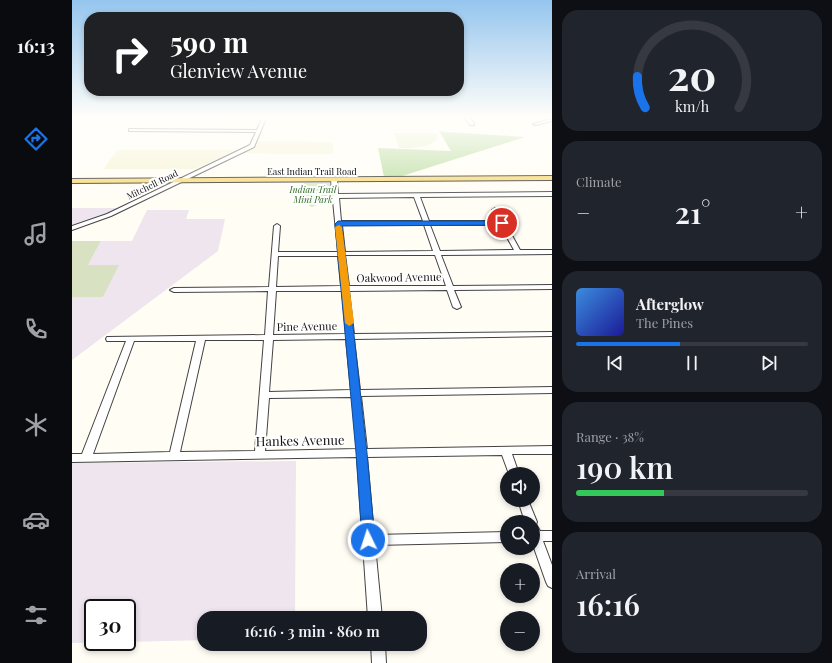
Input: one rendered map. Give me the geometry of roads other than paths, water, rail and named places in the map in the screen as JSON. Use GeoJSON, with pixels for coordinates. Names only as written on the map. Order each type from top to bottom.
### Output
{"type":"FeatureCollection","features":[{"type":"Feature","properties":{"kind":"main road"},"geometry":{"type":"LineString","coordinates":[[542,178],[552,181]]}},
{"type":"Feature","properties":{"kind":"main road","name":"East Indian Trail Road"},"geometry":{"type":"LineString","coordinates":[[72,181],[552,178]]}},
{"type":"Feature","properties":{"kind":"street","name":"Mitchell Road"},"geometry":{"type":"LineString","coordinates":[[72,228],[105,216],[250,147]]}},
{"type":"Feature","properties":{"kind":"street"},"geometry":{"type":"LineString","coordinates":[[334,180],[362,453],[374,611]]}},
{"type":"Feature","properties":{"kind":"street"},"geometry":{"type":"LineString","coordinates":[[336,196],[552,194]]}},
{"type":"Feature","properties":{"kind":"street"},"geometry":{"type":"LineString","coordinates":[[416,195],[457,307]]}},
{"type":"Feature","properties":{"kind":"street"},"geometry":{"type":"LineString","coordinates":[[495,210],[518,252]]}},
{"type":"Feature","properties":{"kind":"street"},"geometry":{"type":"LineString","coordinates":[[338,224],[502,223]]}},
{"type":"Feature","properties":{"kind":"street"},"geometry":{"type":"LineString","coordinates":[[260,455],[277,226]]}},
{"type":"Feature","properties":{"kind":"street"},"geometry":{"type":"LineString","coordinates":[[274,254],[552,252]]}},
{"type":"Feature","properties":{"kind":"street","name":"Oakwood Avenue"},"geometry":{"type":"LineString","coordinates":[[174,290],[552,287]]}},
{"type":"Feature","properties":{"kind":"street","name":"Pine Avenue"},"geometry":{"type":"LineString","coordinates":[[110,339],[552,334]]}},
{"type":"Feature","properties":{"kind":"street"},"geometry":{"type":"LineString","coordinates":[[86,458],[131,338]]}},
{"type":"Feature","properties":{"kind":"street"},"geometry":{"type":"LineString","coordinates":[[174,456],[201,338]]}},
{"type":"Feature","properties":{"kind":"street"},"geometry":{"type":"LineString","coordinates":[[265,395],[552,390]]}},
{"type":"Feature","properties":{"kind":"street","name":"Hankes Avenue"},"geometry":{"type":"LineString","coordinates":[[72,458],[552,450]]}},
{"type":"Feature","properties":{"kind":"street"},"geometry":{"type":"LineString","coordinates":[[506,451],[512,467]]}},
{"type":"Feature","properties":{"kind":"street"},"geometry":{"type":"LineString","coordinates":[[540,535],[552,536]]}},
{"type":"Feature","properties":{"kind":"street"},"geometry":{"type":"LineString","coordinates":[[368,540],[500,537]]}},
{"type":"Feature","properties":{"kind":"street"},"geometry":{"type":"LineString","coordinates":[[540,550],[552,582]]}},
{"type":"Feature","properties":{"kind":"street"},"geometry":{"type":"LineString","coordinates":[[378,651],[379,663]]}},
{"type":"Feature","properties":{"kind":"park label","name":"Indian Trail Mini Park"},"geometry":{"type":"Point","coordinates":[313,194]}}]}
